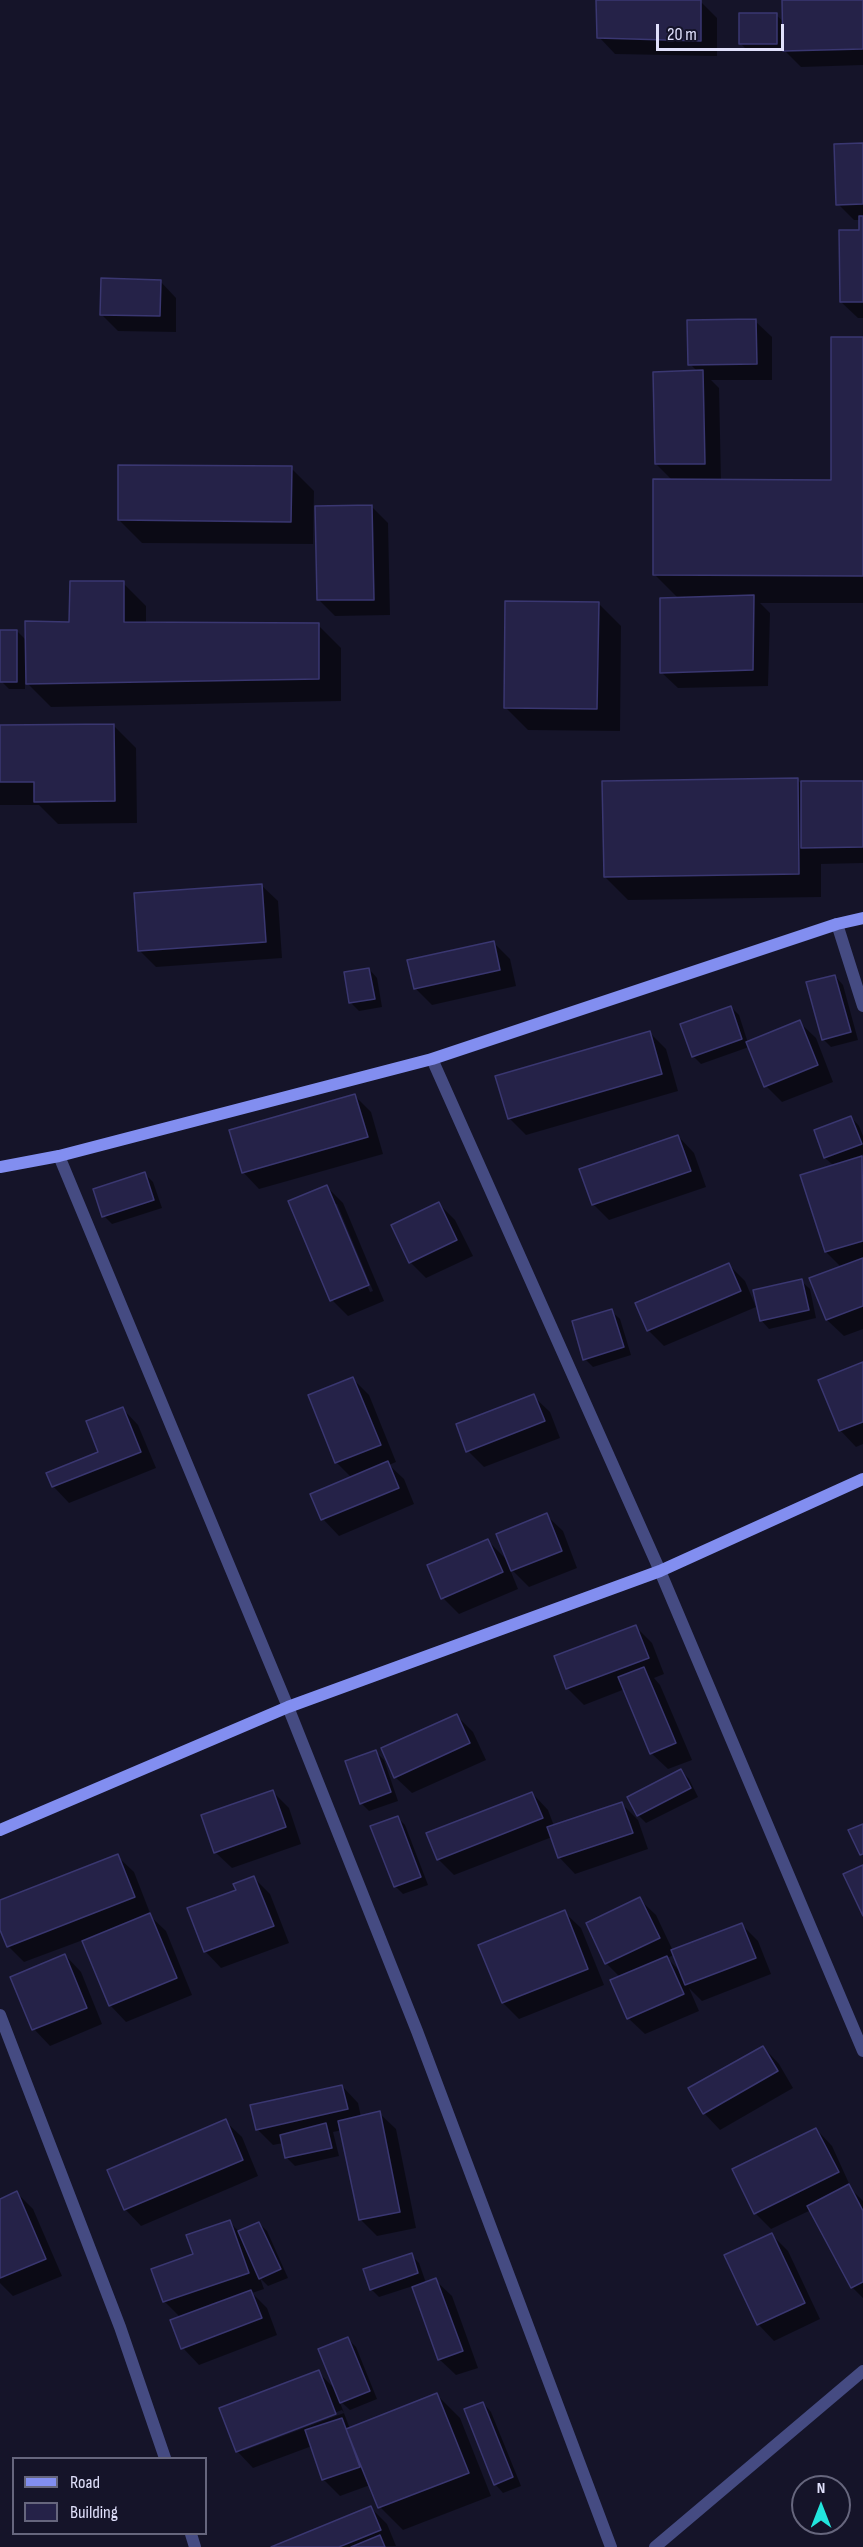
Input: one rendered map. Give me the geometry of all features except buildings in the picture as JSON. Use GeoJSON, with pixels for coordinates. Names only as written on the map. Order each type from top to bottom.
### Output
{"type":"FeatureCollection","features":[{"type":"Feature","properties":{"kind":"street"},"geometry":{"type":"LineString","coordinates":[[0,1167],[59,1156],[432,1059],[837,924],[863,918]]}},
{"type":"Feature","properties":{"kind":"street"},"geometry":{"type":"LineString","coordinates":[[837,924],[863,1006]]}},
{"type":"Feature","properties":{"kind":"street"},"geometry":{"type":"LineString","coordinates":[[432,1059],[660,1571],[863,2051]]}},
{"type":"Feature","properties":{"kind":"street"},"geometry":{"type":"LineString","coordinates":[[59,1156],[288,1707],[417,2031],[611,2547]]}},
{"type":"Feature","properties":{"kind":"street"},"geometry":{"type":"LineString","coordinates":[[0,1830],[288,1707],[660,1571],[863,1479]]}},
{"type":"Feature","properties":{"kind":"street"},"geometry":{"type":"LineString","coordinates":[[0,2015],[120,2327],[165,2457]]}},
{"type":"Feature","properties":{"kind":"street"},"geometry":{"type":"LineString","coordinates":[[655,2547],[863,2371]]}}]}
